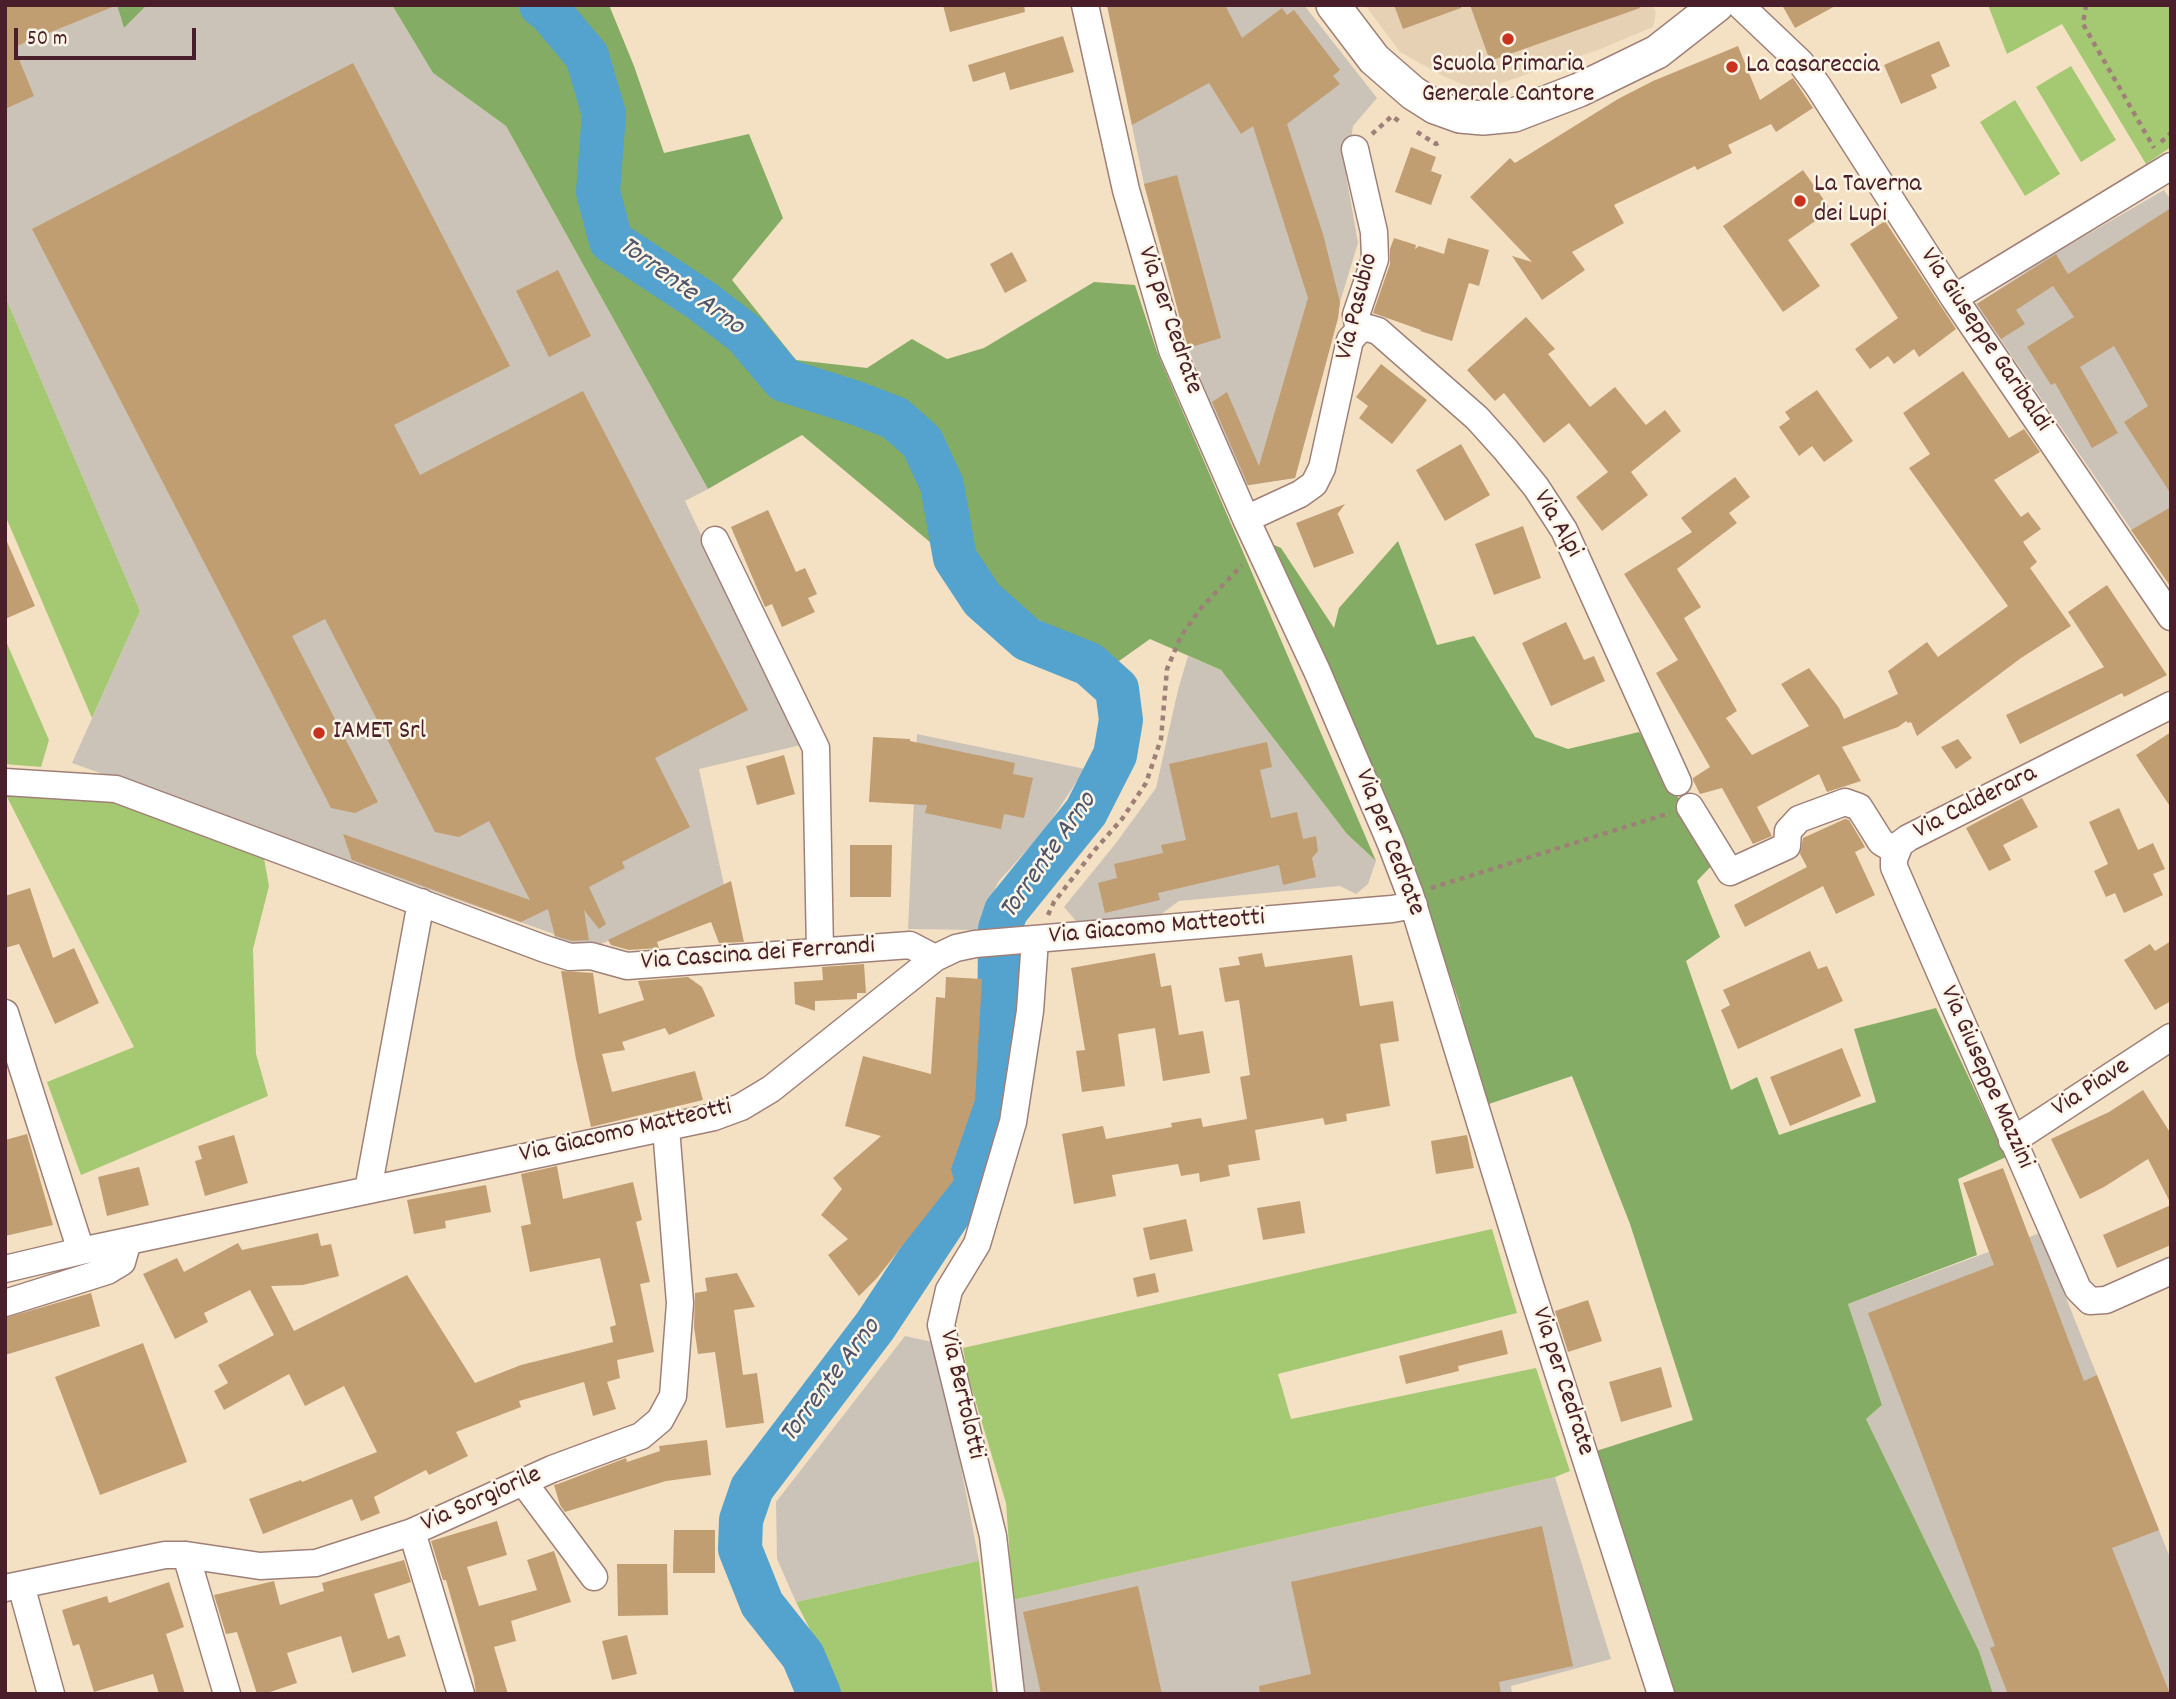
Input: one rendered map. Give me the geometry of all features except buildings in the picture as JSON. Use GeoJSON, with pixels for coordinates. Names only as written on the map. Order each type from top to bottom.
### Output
{"type":"FeatureCollection","features":[{"type":"Feature","properties":{"kind":"street","name":"Via per Cedrate"},"geometry":{"type":"LineString","coordinates":[[1084,5],[1126,190],[1172,350],[1246,519],[1317,671],[1412,899],[1529,1282],[1661,1694]]}},
{"type":"Feature","properties":{"kind":"street"},"geometry":{"type":"LineString","coordinates":[[1333,5],[1374,59],[1413,93],[1435,107],[1460,116],[1483,118],[1514,115],[1544,105],[1657,52],[1700,10]]}},
{"type":"Feature","properties":{"kind":"street","name":"Via Giuseppe Garibaldi"},"geometry":{"type":"LineString","coordinates":[[1740,5],[1801,63],[1818,86],[1954,298],[2171,617]]}},
{"type":"Feature","properties":{"kind":"street","name":"Via Pasubio"},"geometry":{"type":"LineString","coordinates":[[1246,519],[1300,494],[1314,484],[1322,468],[1350,340],[1359,330],[1356,315],[1375,259],[1374,232],[1355,149]]}},
{"type":"Feature","properties":{"kind":"street"},"geometry":{"type":"LineString","coordinates":[[1954,298],[2169,172]]}},
{"type":"Feature","properties":{"kind":"street","name":"Via Alpi"},"geometry":{"type":"LineString","coordinates":[[1359,330],[1368,328],[1378,331],[1467,409],[1536,487],[1564,530],[1678,782]]}},
{"type":"Feature","properties":{"kind":"street"},"geometry":{"type":"LineString","coordinates":[[715,540],[816,748],[820,951]]}},
{"type":"Feature","properties":{"kind":"street","name":"Via Calderara"},"geometry":{"type":"LineString","coordinates":[[1690,807],[1730,872],[1787,846],[1788,831],[1799,819],[1844,802],[1859,807],[1881,842],[1896,851],[1908,838],[2171,705]]}},
{"type":"Feature","properties":{"kind":"street","name":"Via Cascina dei Ferrandi"},"geometry":{"type":"LineString","coordinates":[[5,782],[116,789],[545,950],[570,957],[591,956],[627,966],[910,945],[935,958]]}},
{"type":"Feature","properties":{"kind":"street","name":"Via Giuseppe Mazzini"},"geometry":{"type":"LineString","coordinates":[[1896,851],[1894,867],[2078,1289],[2090,1301],[2106,1300],[2171,1271]]}},
{"type":"Feature","properties":{"kind":"street","name":"Via Giacomo Matteotti"},"geometry":{"type":"LineString","coordinates":[[5,1269],[714,1117],[741,1107],[771,1088],[935,958],[956,948],[975,944],[1392,909],[1412,899]]}},
{"type":"Feature","properties":{"kind":"street"},"geometry":{"type":"LineString","coordinates":[[368,1190],[421,902]]}},
{"type":"Feature","properties":{"kind":"street","name":"Via Bertolotti"},"geometry":{"type":"LineString","coordinates":[[1011,1694],[993,1536],[941,1325],[949,1290],[977,1244],[1013,1122],[1030,1011],[1028,940]]}},
{"type":"Feature","properties":{"kind":"street"},"geometry":{"type":"LineString","coordinates":[[5,1013],[81,1251]]}},
{"type":"Feature","properties":{"kind":"street","name":"Via Piave"},"geometry":{"type":"LineString","coordinates":[[2012,1141],[2171,1037]]}},
{"type":"Feature","properties":{"kind":"street","name":"Via Sorgiorile"},"geometry":{"type":"LineString","coordinates":[[13,1587],[165,1555],[186,1555],[260,1566],[316,1563],[412,1532],[552,1469],[640,1436],[660,1420],[673,1396],[680,1303],[666,1128]]}},
{"type":"Feature","properties":{"kind":"street"},"geometry":{"type":"LineString","coordinates":[[5,1303],[107,1271],[122,1262],[128,1241]]}},
{"type":"Feature","properties":{"kind":"street"},"geometry":{"type":"LineString","coordinates":[[524,1483],[594,1577]]}},
{"type":"Feature","properties":{"kind":"street"},"geometry":{"type":"LineString","coordinates":[[412,1532],[461,1694]]}},
{"type":"Feature","properties":{"kind":"street"},"geometry":{"type":"LineString","coordinates":[[186,1555],[227,1694]]}},
{"type":"Feature","properties":{"kind":"street"},"geometry":{"type":"LineString","coordinates":[[13,1587],[51,1694]]}},
{"type":"Feature","properties":{"kind":"path"},"geometry":{"type":"LineString","coordinates":[[2086,5],[2083,24],[2155,148],[2171,133]]}},
{"type":"Feature","properties":{"kind":"path"},"geometry":{"type":"LineString","coordinates":[[1355,149],[1391,116],[1403,123]]}},
{"type":"Feature","properties":{"kind":"path"},"geometry":{"type":"LineString","coordinates":[[1414,130],[1436,144],[1452,136],[1460,116]]}},
{"type":"Feature","properties":{"kind":"path"},"geometry":{"type":"LineString","coordinates":[[1028,940],[1054,902],[1122,819],[1146,783],[1161,739],[1167,669],[1181,636],[1201,608],[1259,547]]}},
{"type":"Feature","properties":{"kind":"path"},"geometry":{"type":"LineString","coordinates":[[1412,899],[1690,807]]}},
{"type":"Feature","properties":{"kind":"shaded area"},"geometry":{"type":"Polygon","coordinates":[[[5,5],[117,5],[124,28],[147,5],[392,5],[433,73],[506,126],[708,489],[685,501],[801,745],[699,769],[724,885],[593,948],[557,947],[554,934],[72,763],[140,611],[5,296],[5,5]]]}},
{"type":"Feature","properties":{"kind":"shaded area"},"geometry":{"type":"Polygon","coordinates":[[[1107,5],[1304,5],[1377,98],[1353,126],[1346,175],[1358,243],[1340,302],[1295,478],[1245,486],[1188,348],[1144,184],[1107,5]]]}},
{"type":"Feature","properties":{"kind":"shaded area","name":"Scuola Primaria Generale Cantore"},"geometry":{"type":"Polygon","coordinates":[[[1365,5],[1653,5],[1656,13],[1653,27],[1598,50],[1478,91],[1443,76],[1400,52],[1365,5]]]}},
{"type":"Feature","properties":{"kind":"shaded area"},"geometry":{"type":"Polygon","coordinates":[[[2164,190],[2171,200],[2171,587],[1976,304],[2055,253],[2164,190]]]}},
{"type":"Feature","properties":{"kind":"shaded area"},"geometry":{"type":"Polygon","coordinates":[[[1188,656],[1221,670],[1347,834],[1376,861],[1368,884],[1356,894],[1340,886],[1179,901],[1160,915],[1076,921],[1064,907],[1156,788],[1188,656]]]}},
{"type":"Feature","properties":{"kind":"shaded area"},"geometry":{"type":"Polygon","coordinates":[[[917,734],[1085,769],[1044,831],[998,882],[978,930],[908,929],[917,734]]]}},
{"type":"Feature","properties":{"kind":"shaded area"},"geometry":{"type":"Polygon","coordinates":[[[2040,1233],[2171,1560],[2171,1694],[1993,1694],[1979,1651],[1866,1419],[1882,1405],[1848,1304],[2040,1233]]]}},
{"type":"Feature","properties":{"kind":"shaded area"},"geometry":{"type":"Polygon","coordinates":[[[905,1336],[937,1343],[979,1561],[796,1602],[777,1559],[776,1502],[905,1336]]]}},
{"type":"Feature","properties":{"kind":"shaded area"},"geometry":{"type":"Polygon","coordinates":[[[1555,1477],[1611,1659],[1511,1686],[1512,1694],[1020,1694],[1013,1600],[1555,1477]]]}},
{"type":"Feature","properties":{"kind":"green space"},"geometry":{"type":"Polygon","coordinates":[[[117,5],[147,5],[124,28],[117,5]]]}},
{"type":"Feature","properties":{"kind":"green space"},"geometry":{"type":"Polygon","coordinates":[[[392,5],[609,5],[634,66],[664,153],[749,134],[783,218],[732,280],[796,360],[867,368],[912,339],[947,359],[984,348],[1094,282],[1135,285],[1157,352],[1376,861],[1347,834],[1221,670],[1150,639],[1119,661],[998,599],[802,435],[708,489],[506,126],[433,73],[392,5]]]}},
{"type":"Feature","properties":{"kind":"green space"},"geometry":{"type":"Polygon","coordinates":[[[1988,5],[2171,5],[2171,147],[2146,164],[2062,24],[2007,54],[1988,5]]]}},
{"type":"Feature","properties":{"kind":"green space"},"geometry":{"type":"Polygon","coordinates":[[[2071,66],[2116,140],[2081,162],[2036,87],[2071,66]]]}},
{"type":"Feature","properties":{"kind":"green space"},"geometry":{"type":"Polygon","coordinates":[[[2015,100],[2060,174],[2025,196],[1980,122],[2015,100]]]}},
{"type":"Feature","properties":{"kind":"green space"},"geometry":{"type":"Polygon","coordinates":[[[5,296],[140,611],[92,718],[5,515],[5,296]]]}},
{"type":"Feature","properties":{"kind":"green space"},"geometry":{"type":"Polygon","coordinates":[[[1398,541],[1437,645],[1474,636],[1535,737],[1568,749],[1639,732],[1716,861],[1697,881],[1720,937],[1686,961],[1731,1090],[1757,1077],[1779,1135],[1876,1102],[1854,1029],[1936,1008],[2006,1157],[1958,1179],[1977,1255],[1848,1304],[1882,1405],[1866,1419],[1979,1651],[1993,1694],[1675,1694],[1593,1452],[1693,1420],[1630,1224],[1572,1076],[1483,1106],[1459,1002],[1425,906],[1358,734],[1272,544],[1281,548],[1334,628],[1339,608],[1398,541]]]}},
{"type":"Feature","properties":{"kind":"green space"},"geometry":{"type":"Polygon","coordinates":[[[5,639],[49,740],[41,767],[5,764],[5,639]]]}},
{"type":"Feature","properties":{"kind":"green space"},"geometry":{"type":"Polygon","coordinates":[[[6,795],[115,798],[263,853],[269,886],[253,949],[256,1054],[268,1096],[81,1175],[47,1082],[134,1047],[6,795]]]}},
{"type":"Feature","properties":{"kind":"green space"},"geometry":{"type":"Polygon","coordinates":[[[1492,1229],[1517,1313],[1278,1374],[1291,1419],[1536,1368],[1570,1471],[1555,1477],[1013,1600],[1006,1503],[968,1376],[963,1348],[1492,1229]]]}},
{"type":"Feature","properties":{"kind":"green space"},"geometry":{"type":"Polygon","coordinates":[[[979,1561],[993,1694],[839,1694],[825,1659],[796,1602],[979,1561]]]}},
{"type":"Feature","properties":{"kind":"waterway","name":"Torrente Arno"},"geometry":{"type":"LineString","coordinates":[[541,5],[587,56],[604,114],[598,192],[611,241],[702,301],[745,334],[784,380],[895,418],[922,442],[942,485],[955,558],[982,599],[1027,639],[1089,664],[1117,689],[1121,720],[1115,755],[1086,812],[1006,911],[1000,929],[999,1065],[970,1182],[875,1326],[752,1488],[741,1520],[740,1549],[762,1604],[803,1656],[819,1694]]}},
{"type":"Feature","properties":{"kind":"place","name":"Scuola Primaria Generale Cantore"},"geometry":{"type":"Point","coordinates":[1508,39]}},
{"type":"Feature","properties":{"kind":"place","name":"La casareccia"},"geometry":{"type":"Point","coordinates":[1732,67]}},
{"type":"Feature","properties":{"kind":"place","name":"La Taverna dei Lupi"},"geometry":{"type":"Point","coordinates":[1800,201]}},
{"type":"Feature","properties":{"kind":"place","name":"IAMET Srl"},"geometry":{"type":"Point","coordinates":[319,733]}}]}
